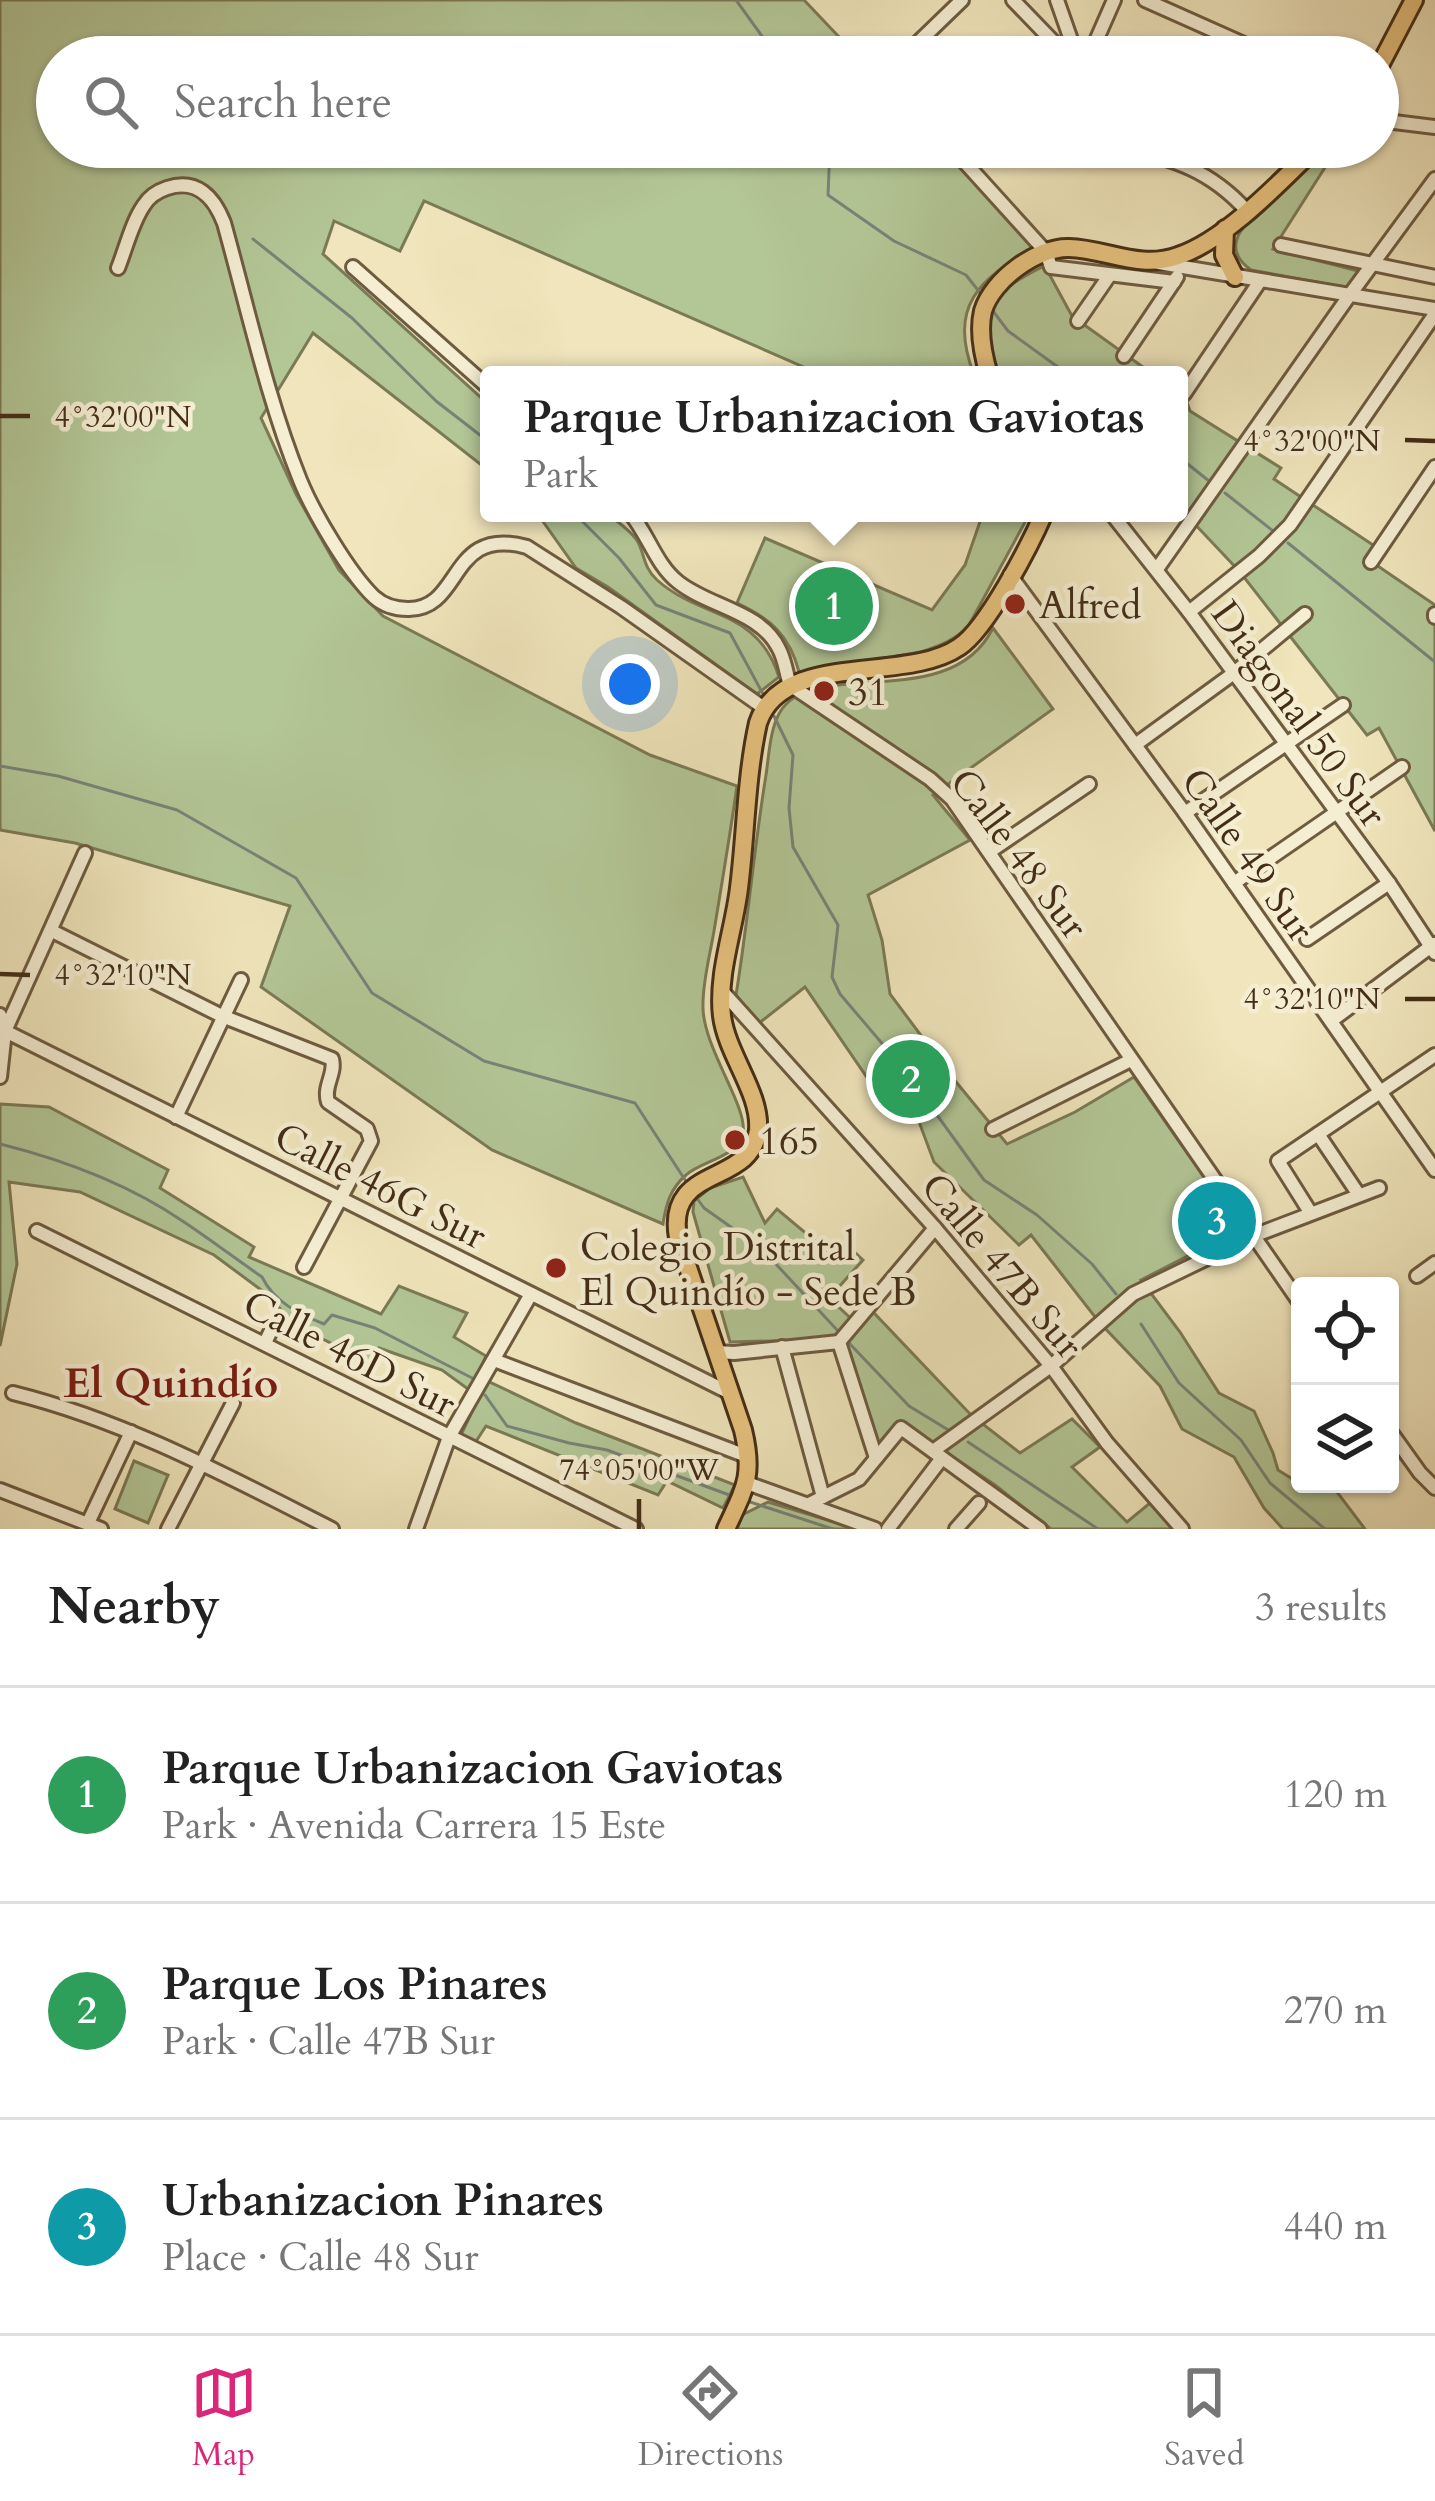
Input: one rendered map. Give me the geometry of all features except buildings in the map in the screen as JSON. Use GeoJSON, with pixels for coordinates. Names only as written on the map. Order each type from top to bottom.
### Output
{"type":"FeatureCollection","features":[{"type":"Feature","properties":{"kind":"main road"},"geometry":{"type":"LineString","coordinates":[[1395,36],[1414,0]]}},
{"type":"Feature","properties":{"kind":"main road"},"geometry":{"type":"LineString","coordinates":[[987,366],[982,344],[988,300],[1010,275],[1073,248],[1152,262],[1178,257],[1225,230],[1293,168]]}},
{"type":"Feature","properties":{"kind":"main road"},"geometry":{"type":"LineString","coordinates":[[1225,230],[1224,255],[1235,277]]}},
{"type":"Feature","properties":{"kind":"main road"},"geometry":{"type":"LineString","coordinates":[[726,1529],[745,1487],[749,1457],[676,1230],[677,1214],[691,1189],[739,1162],[752,1149],[757,1135],[756,1110],[724,1029],[722,992],[739,893],[755,737],[764,708],[790,685],[922,662],[953,651],[978,632],[1039,522]]}},
{"type":"Feature","properties":{"kind":"street"},"geometry":{"type":"LineString","coordinates":[[1012,0],[1047,36]]}},
{"type":"Feature","properties":{"kind":"street"},"geometry":{"type":"LineString","coordinates":[[1057,0],[1070,36]]}},
{"type":"Feature","properties":{"kind":"street"},"geometry":{"type":"LineString","coordinates":[[1099,36],[1114,0]]}},
{"type":"Feature","properties":{"kind":"street"},"geometry":{"type":"LineString","coordinates":[[1145,0],[1226,36]]}},
{"type":"Feature","properties":{"kind":"street"},"geometry":{"type":"LineString","coordinates":[[924,36],[960,1]]}},
{"type":"Feature","properties":{"kind":"street"},"geometry":{"type":"LineString","coordinates":[[1399,123],[1435,128]]}},
{"type":"Feature","properties":{"kind":"street"},"geometry":{"type":"LineString","coordinates":[[970,168],[1049,260],[1109,276],[1174,282]]}},
{"type":"Feature","properties":{"kind":"street"},"geometry":{"type":"LineString","coordinates":[[1190,168],[1220,185],[1247,211]]}},
{"type":"Feature","properties":{"kind":"street"},"geometry":{"type":"LineString","coordinates":[[1157,569],[1435,179]]}},
{"type":"Feature","properties":{"kind":"street"},"geometry":{"type":"LineString","coordinates":[[118,268],[144,205],[158,191],[175,185],[199,187],[216,202],[300,482],[351,569],[377,599],[398,609],[420,609],[436,601],[460,566],[482,547],[514,543],[621,607],[764,708]]}},
{"type":"Feature","properties":{"kind":"street"},"geometry":{"type":"LineString","coordinates":[[1281,245],[1435,277]]}},
{"type":"Feature","properties":{"kind":"street"},"geometry":{"type":"LineString","coordinates":[[1152,262],[1435,311],[1282,535],[1189,612]]}},
{"type":"Feature","properties":{"kind":"street"},"geometry":{"type":"LineString","coordinates":[[353,267],[480,380]]}},
{"type":"Feature","properties":{"kind":"street"},"geometry":{"type":"LineString","coordinates":[[1124,356],[1183,269]]}},
{"type":"Feature","properties":{"kind":"street"},"geometry":{"type":"LineString","coordinates":[[1078,321],[1109,276]]}},
{"type":"Feature","properties":{"kind":"street"},"geometry":{"type":"LineString","coordinates":[[1188,388],[1260,281]]}},
{"type":"Feature","properties":{"kind":"street"},"geometry":{"type":"LineString","coordinates":[[1371,562],[1435,467]]}},
{"type":"Feature","properties":{"kind":"street"},"geometry":{"type":"LineString","coordinates":[[637,522],[676,581],[769,634],[782,656],[790,685]]}},
{"type":"Feature","properties":{"kind":"street","name":"Diagonal 50 Sur"},"geometry":{"type":"LineString","coordinates":[[1118,522],[1434,948]]}},
{"type":"Feature","properties":{"kind":"street","name":"Calle 49 Sur"},"geometry":{"type":"LineString","coordinates":[[1010,575],[1433,1164]]}},
{"type":"Feature","properties":{"kind":"street"},"geometry":{"type":"LineString","coordinates":[[1136,745],[1305,614]]}},
{"type":"Feature","properties":{"kind":"street","name":"Calle 48 Sur"},"geometry":{"type":"LineString","coordinates":[[790,685],[943,788],[1291,1290]]}},
{"type":"Feature","properties":{"kind":"street"},"geometry":{"type":"LineString","coordinates":[[1185,813],[1343,705]]}},
{"type":"Feature","properties":{"kind":"street"},"geometry":{"type":"LineString","coordinates":[[1234,883],[1402,766]]}},
{"type":"Feature","properties":{"kind":"street"},"geometry":{"type":"LineString","coordinates":[[989,852],[1089,784]]}},
{"type":"Feature","properties":{"kind":"street"},"geometry":{"type":"LineString","coordinates":[[0,1077],[5,1031],[85,853]]}},
{"type":"Feature","properties":{"kind":"street"},"geometry":{"type":"LineString","coordinates":[[1307,939],[1389,883]]}},
{"type":"Feature","properties":{"kind":"street"},"geometry":{"type":"LineString","coordinates":[[52,931],[222,1016],[332,1058],[328,1102],[368,1129],[369,1148],[304,1267]]}},
{"type":"Feature","properties":{"kind":"street"},"geometry":{"type":"LineString","coordinates":[[1330,1022],[1434,948]]}},
{"type":"Feature","properties":{"kind":"street"},"geometry":{"type":"LineString","coordinates":[[176,1117],[241,980]]}},
{"type":"Feature","properties":{"kind":"street","name":"Calle 47B Sur"},"geometry":{"type":"LineString","coordinates":[[722,992],[935,1228],[1051,1366],[1106,1443],[1182,1529]]}},
{"type":"Feature","properties":{"kind":"street"},"geometry":{"type":"LineString","coordinates":[[0,1015],[5,1031]]}},
{"type":"Feature","properties":{"kind":"street","name":"Calle 46G Sur"},"geometry":{"type":"LineString","coordinates":[[5,1031],[730,1394]]}},
{"type":"Feature","properties":{"kind":"street"},"geometry":{"type":"LineString","coordinates":[[1310,1212],[1278,1161],[1435,1055]]}},
{"type":"Feature","properties":{"kind":"street"},"geometry":{"type":"LineString","coordinates":[[993,1129],[1131,1060]]}},
{"type":"Feature","properties":{"kind":"street"},"geometry":{"type":"LineString","coordinates":[[1318,1134],[1359,1195]]}},
{"type":"Feature","properties":{"kind":"street"},"geometry":{"type":"LineString","coordinates":[[888,1529],[938,1454],[1051,1366],[1133,1294],[1253,1236],[1379,1188]]}},
{"type":"Feature","properties":{"kind":"street"},"geometry":{"type":"LineString","coordinates":[[716,1352],[839,1342],[935,1228]]}},
{"type":"Feature","properties":{"kind":"street","name":"Calle 46D Sur"},"geometry":{"type":"LineString","coordinates":[[37,1231],[636,1529]]}},
{"type":"Feature","properties":{"kind":"street"},"geometry":{"type":"LineString","coordinates":[[1417,1276],[1435,1263]]}},
{"type":"Feature","properties":{"kind":"street"},"geometry":{"type":"LineString","coordinates":[[416,1529],[449,1437],[531,1294]]}},
{"type":"Feature","properties":{"kind":"street"},"geometry":{"type":"LineString","coordinates":[[265,1343],[274,1324]]}},
{"type":"Feature","properties":{"kind":"street"},"geometry":{"type":"LineString","coordinates":[[839,1342],[876,1459]]}},
{"type":"Feature","properties":{"kind":"street"},"geometry":{"type":"LineString","coordinates":[[782,1347],[823,1497]]}},
{"type":"Feature","properties":{"kind":"street"},"geometry":{"type":"LineString","coordinates":[[494,1360],[749,1457]]}},
{"type":"Feature","properties":{"kind":"street"},"geometry":{"type":"LineString","coordinates":[[14,1393],[75,1409],[131,1432],[332,1529]]}},
{"type":"Feature","properties":{"kind":"street"},"geometry":{"type":"LineString","coordinates":[[168,1529],[232,1403]]}},
{"type":"Feature","properties":{"kind":"street"},"geometry":{"type":"LineString","coordinates":[[809,1504],[859,1479],[902,1428],[1040,1529]]}},
{"type":"Feature","properties":{"kind":"street"},"geometry":{"type":"LineString","coordinates":[[0,1490],[94,1526],[131,1432]]}},
{"type":"Feature","properties":{"kind":"street"},"geometry":{"type":"LineString","coordinates":[[1399,1444],[1435,1488]]}},
{"type":"Feature","properties":{"kind":"street"},"geometry":{"type":"LineString","coordinates":[[745,1487],[875,1529]]}},
{"type":"Feature","properties":{"kind":"street"},"geometry":{"type":"LineString","coordinates":[[956,1529],[979,1503]]}},
{"type":"Feature","properties":{"kind":"green space"},"geometry":{"type":"Polygon","coordinates":[[[0,0],[804,0],[838,36],[36,36],[36,168],[962,168],[1035,247],[998,271],[973,298],[965,331],[971,366],[801,366],[424,201],[400,251],[334,221],[323,254],[480,397],[480,464],[313,333],[261,418],[339,570],[383,616],[650,755],[737,786],[703,1004],[709,1038],[739,1107],[743,1133],[735,1148],[681,1180],[670,1197],[663,1224],[492,1150],[261,987],[290,906],[75,843],[0,830],[0,0]]]}},
{"type":"Feature","properties":{"kind":"green space"},"geometry":{"type":"Polygon","coordinates":[[[1304,168],[1325,168],[1273,249],[1358,271],[1349,288],[1251,270],[1240,260],[1236,249],[1242,230],[1304,168]]]}},
{"type":"Feature","properties":{"kind":"green space"},"geometry":{"type":"Polygon","coordinates":[[[1042,267],[1072,316],[1141,366],[992,366],[989,317],[998,296],[1042,267]]]}},
{"type":"Feature","properties":{"kind":"green space"},"geometry":{"type":"Polygon","coordinates":[[[1188,405],[1281,468],[1274,479],[1379,549],[1372,562],[1435,605],[1435,831],[1379,728],[1367,735],[1240,572],[1191,520],[1188,405]]]}},
{"type":"Feature","properties":{"kind":"green space"},"geometry":{"type":"Polygon","coordinates":[[[543,522],[618,522],[636,539],[657,580],[757,638],[779,677],[757,694],[576,568],[543,522]]]}},
{"type":"Feature","properties":{"kind":"green space"},"geometry":{"type":"Polygon","coordinates":[[[980,522],[1025,522],[969,625],[953,639],[921,652],[799,672],[777,630],[737,603],[765,538],[932,610],[965,565],[980,522]]]}},
{"type":"Feature","properties":{"kind":"green space"},"geometry":{"type":"Polygon","coordinates":[[[993,628],[1053,709],[933,795],[970,840],[868,895],[882,940],[890,994],[1007,1144],[1134,1077],[1240,1229],[1141,1280],[1219,1393],[1254,1411],[1278,1470],[1291,1478],[1291,1493],[1338,1493],[1365,1529],[1283,1529],[1264,1508],[1234,1457],[1182,1429],[1160,1386],[1099,1322],[1031,1235],[1019,1245],[934,1162],[912,1103],[891,1081],[877,1092],[805,987],[758,1024],[736,995],[770,742],[780,712],[797,696],[821,687],[915,678],[946,670],[973,654],[993,628]]]}},
{"type":"Feature","properties":{"kind":"green space"},"geometry":{"type":"Polygon","coordinates":[[[0,1104],[49,1107],[168,1170],[160,1188],[254,1247],[249,1257],[381,1314],[399,1286],[467,1313],[454,1337],[486,1356],[477,1376],[576,1423],[735,1485],[723,1508],[667,1481],[658,1495],[486,1426],[475,1443],[460,1437],[479,1397],[442,1370],[379,1348],[373,1365],[290,1322],[272,1298],[214,1255],[80,1192],[9,1182],[17,1264],[0,1346],[0,1104]]]}},
{"type":"Feature","properties":{"kind":"green space"},"geometry":{"type":"Polygon","coordinates":[[[743,1177],[765,1223],[777,1209],[839,1261],[850,1248],[863,1260],[829,1298],[859,1326],[873,1312],[971,1415],[1020,1453],[1072,1419],[1100,1447],[1072,1467],[1127,1522],[1150,1503],[1174,1529],[1051,1529],[901,1422],[879,1446],[840,1339],[730,1342],[693,1212],[694,1201],[710,1188],[743,1177]]]}},
{"type":"Feature","properties":{"kind":"green space"},"geometry":{"type":"Polygon","coordinates":[[[134,1461],[168,1475],[148,1523],[115,1509],[134,1461]]]}},
{"type":"Feature","properties":{"kind":"green space"},"geometry":{"type":"Polygon","coordinates":[[[768,1502],[857,1529],[737,1529],[742,1515],[768,1502]]]}},
{"type":"Feature","properties":{"kind":"waterway"},"geometry":{"type":"LineString","coordinates":[[736,0],[762,36]]}},
{"type":"Feature","properties":{"kind":"waterway"},"geometry":{"type":"LineString","coordinates":[[829,168],[828,195],[894,241],[966,275],[981,294]]}},
{"type":"Feature","properties":{"kind":"waterway"},"geometry":{"type":"LineString","coordinates":[[253,239],[352,318],[436,401],[480,435]]}},
{"type":"Feature","properties":{"kind":"waterway"},"geometry":{"type":"LineString","coordinates":[[990,307],[1008,331],[1057,366]]}},
{"type":"Feature","properties":{"kind":"waterway"},"geometry":{"type":"LineString","coordinates":[[1188,464],[1209,481]]}},
{"type":"Feature","properties":{"kind":"waterway"},"geometry":{"type":"LineString","coordinates":[[1225,493],[1273,531]]}},
{"type":"Feature","properties":{"kind":"waterway"},"geometry":{"type":"LineString","coordinates":[[583,522],[656,605],[730,633],[763,694]]}},
{"type":"Feature","properties":{"kind":"waterway"},"geometry":{"type":"LineString","coordinates":[[1288,543],[1435,662]]}},
{"type":"Feature","properties":{"kind":"waterway"},"geometry":{"type":"LineString","coordinates":[[774,716],[793,755],[789,808],[793,847],[838,925],[832,977],[840,994],[903,1068],[984,1180],[1037,1215],[1092,1264],[1116,1294]]}},
{"type":"Feature","properties":{"kind":"waterway"},"geometry":{"type":"LineString","coordinates":[[0,766],[58,776],[177,810],[296,878],[372,993],[484,1061],[635,1103],[689,1186]]}},
{"type":"Feature","properties":{"kind":"waterway"},"geometry":{"type":"LineString","coordinates":[[0,1144],[96,1175],[141,1196],[262,1277],[280,1300],[305,1316],[324,1324],[332,1315],[375,1328],[474,1379]]}},
{"type":"Feature","properties":{"kind":"waterway"},"geometry":{"type":"LineString","coordinates":[[694,1194],[704,1208],[762,1249],[838,1331]]}},
{"type":"Feature","properties":{"kind":"waterway"},"geometry":{"type":"LineString","coordinates":[[1141,1324],[1179,1383],[1241,1440],[1270,1483],[1325,1529]]}},
{"type":"Feature","properties":{"kind":"waterway"},"geometry":{"type":"LineString","coordinates":[[849,1343],[909,1406],[950,1431]]}},
{"type":"Feature","properties":{"kind":"waterway"},"geometry":{"type":"LineString","coordinates":[[485,1395],[507,1426],[607,1450],[732,1496]]}},
{"type":"Feature","properties":{"kind":"waterway"},"geometry":{"type":"LineString","coordinates":[[968,1442],[1098,1529]]}},
{"type":"Feature","properties":{"kind":"waterway"},"geometry":{"type":"LineString","coordinates":[[747,1501],[833,1529]]}},
{"type":"Feature","properties":{"kind":"place","name":"Alfred"},"geometry":{"type":"Point","coordinates":[1015,604]}},
{"type":"Feature","properties":{"kind":"place","name":"Parque Urbanizacion Gaviotas"},"geometry":{"type":"Point","coordinates":[834,606]}},
{"type":"Feature","properties":{"kind":"place","name":"31"},"geometry":{"type":"Point","coordinates":[824,691]}},
{"type":"Feature","properties":{"kind":"place","name":"Parque Los Pinares"},"geometry":{"type":"Point","coordinates":[911,1079]}},
{"type":"Feature","properties":{"kind":"place","name":"165"},"geometry":{"type":"Point","coordinates":[735,1140]}},
{"type":"Feature","properties":{"kind":"place","name":"Urbanizacion Pinares"},"geometry":{"type":"Point","coordinates":[1217,1221]}},
{"type":"Feature","properties":{"kind":"place","name":"Colegio Distrital El Quindío - Sede B"},"geometry":{"type":"Point","coordinates":[556,1268]}},
{"type":"Feature","properties":{"kind":"district","name":"El Quindío"},"geometry":{"type":"Point","coordinates":[171,1382]}}]}
